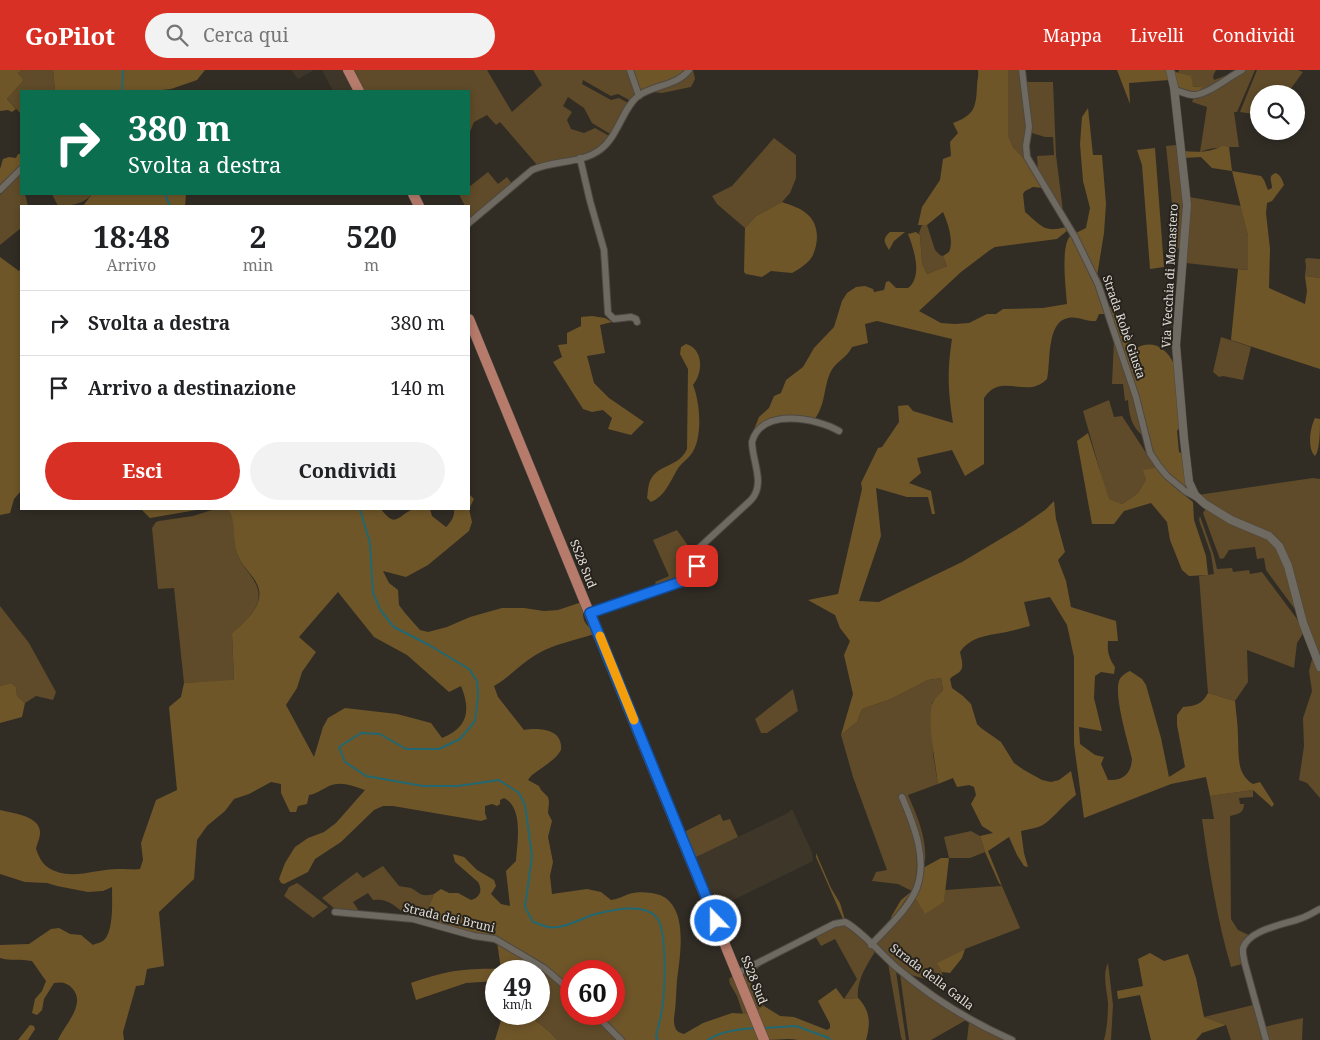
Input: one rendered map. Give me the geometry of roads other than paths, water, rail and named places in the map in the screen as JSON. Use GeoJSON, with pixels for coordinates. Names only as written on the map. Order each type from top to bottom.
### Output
{"type":"FeatureCollection","features":[{"type":"Feature","properties":{"kind":"main road"},"geometry":{"type":"LineString","coordinates":[[348,70],[358,90]]}},
{"type":"Feature","properties":{"kind":"main road","name":"SS28 Sud"},"geometry":{"type":"LineString","coordinates":[[470,321],[764,1040]]}},
{"type":"Feature","properties":{"kind":"street"},"geometry":{"type":"LineString","coordinates":[[630,70],[639,96]]}},
{"type":"Feature","properties":{"kind":"street"},"geometry":{"type":"LineString","coordinates":[[470,222],[534,169],[592,155],[606,145],[639,96],[681,78],[689,70]]}},
{"type":"Feature","properties":{"kind":"street","name":"Strada Robè Giusta"},"geometry":{"type":"LineString","coordinates":[[1022,70],[1029,126],[1026,146],[1027,157],[1075,237],[1098,284],[1136,397],[1150,453],[1167,476],[1184,492],[1196,497]]}},
{"type":"Feature","properties":{"kind":"street","name":"Via Vecchia di Monastero"},"geometry":{"type":"LineString","coordinates":[[1170,70],[1174,90],[1187,208],[1177,357],[1189,479],[1196,497]]}},
{"type":"Feature","properties":{"kind":"street"},"geometry":{"type":"LineString","coordinates":[[1174,90],[1192,95],[1200,94],[1242,70]]}},
{"type":"Feature","properties":{"kind":"street"},"geometry":{"type":"LineString","coordinates":[[580,158],[604,250],[608,313],[614,319],[633,317],[637,322]]}},
{"type":"Feature","properties":{"kind":"street"},"geometry":{"type":"LineString","coordinates":[[0,190],[20,170]]}},
{"type":"Feature","properties":{"kind":"street"},"geometry":{"type":"LineString","coordinates":[[590,613],[691,578],[697,568],[699,548],[756,494],[758,480],[752,442],[754,435],[764,425],[790,418],[820,423],[839,431]]}},
{"type":"Feature","properties":{"kind":"street"},"geometry":{"type":"LineString","coordinates":[[1196,497],[1228,518],[1270,537],[1280,546],[1287,562],[1303,623],[1320,667]]}},
{"type":"Feature","properties":{"kind":"street"},"geometry":{"type":"LineString","coordinates":[[871,945],[904,908],[915,893],[918,884],[920,867],[918,844],[902,797]]}},
{"type":"Feature","properties":{"kind":"street"},"geometry":{"type":"LineString","coordinates":[[1266,1040],[1245,964],[1244,947],[1248,941],[1265,929],[1303,918],[1320,909]]}},
{"type":"Feature","properties":{"kind":"street","name":"Strada dei Bruni"},"geometry":{"type":"LineString","coordinates":[[335,912],[410,919],[474,936],[495,939],[544,968],[560,982]]}},
{"type":"Feature","properties":{"kind":"street","name":"Strada della Galla"},"geometry":{"type":"LineString","coordinates":[[738,973],[840,922],[850,925],[907,976],[959,1013],[1012,1040]]}},
{"type":"Feature","properties":{"kind":"street"},"geometry":{"type":"LineString","coordinates":[[606,1025],[621,1040]]}},
{"type":"Feature","properties":{"kind":"waterway"},"geometry":{"type":"LineString","coordinates":[[122,90],[123,70]]}},
{"type":"Feature","properties":{"kind":"waterway"},"geometry":{"type":"LineString","coordinates":[[165,195],[170,205]]}},
{"type":"Feature","properties":{"kind":"waterway"},"geometry":{"type":"LineString","coordinates":[[360,510],[370,543],[373,593],[381,611],[394,627],[469,669],[477,681],[478,696],[475,721],[460,739],[439,749],[406,749],[380,734],[361,733],[339,747],[345,762],[366,776],[423,786],[458,786],[499,780],[519,793],[525,805],[532,856],[525,907],[533,922],[548,927],[560,927],[596,914],[628,908],[645,910],[657,918],[664,946],[665,971],[663,1006],[656,1036],[658,1040]]}},
{"type":"Feature","properties":{"kind":"waterway"},"geometry":{"type":"LineString","coordinates":[[763,1028],[796,1026],[830,1040]]}},
{"type":"Feature","properties":{"kind":"waterway"},"geometry":{"type":"LineString","coordinates":[[708,1040],[724,1033],[755,1028]]}}]}
